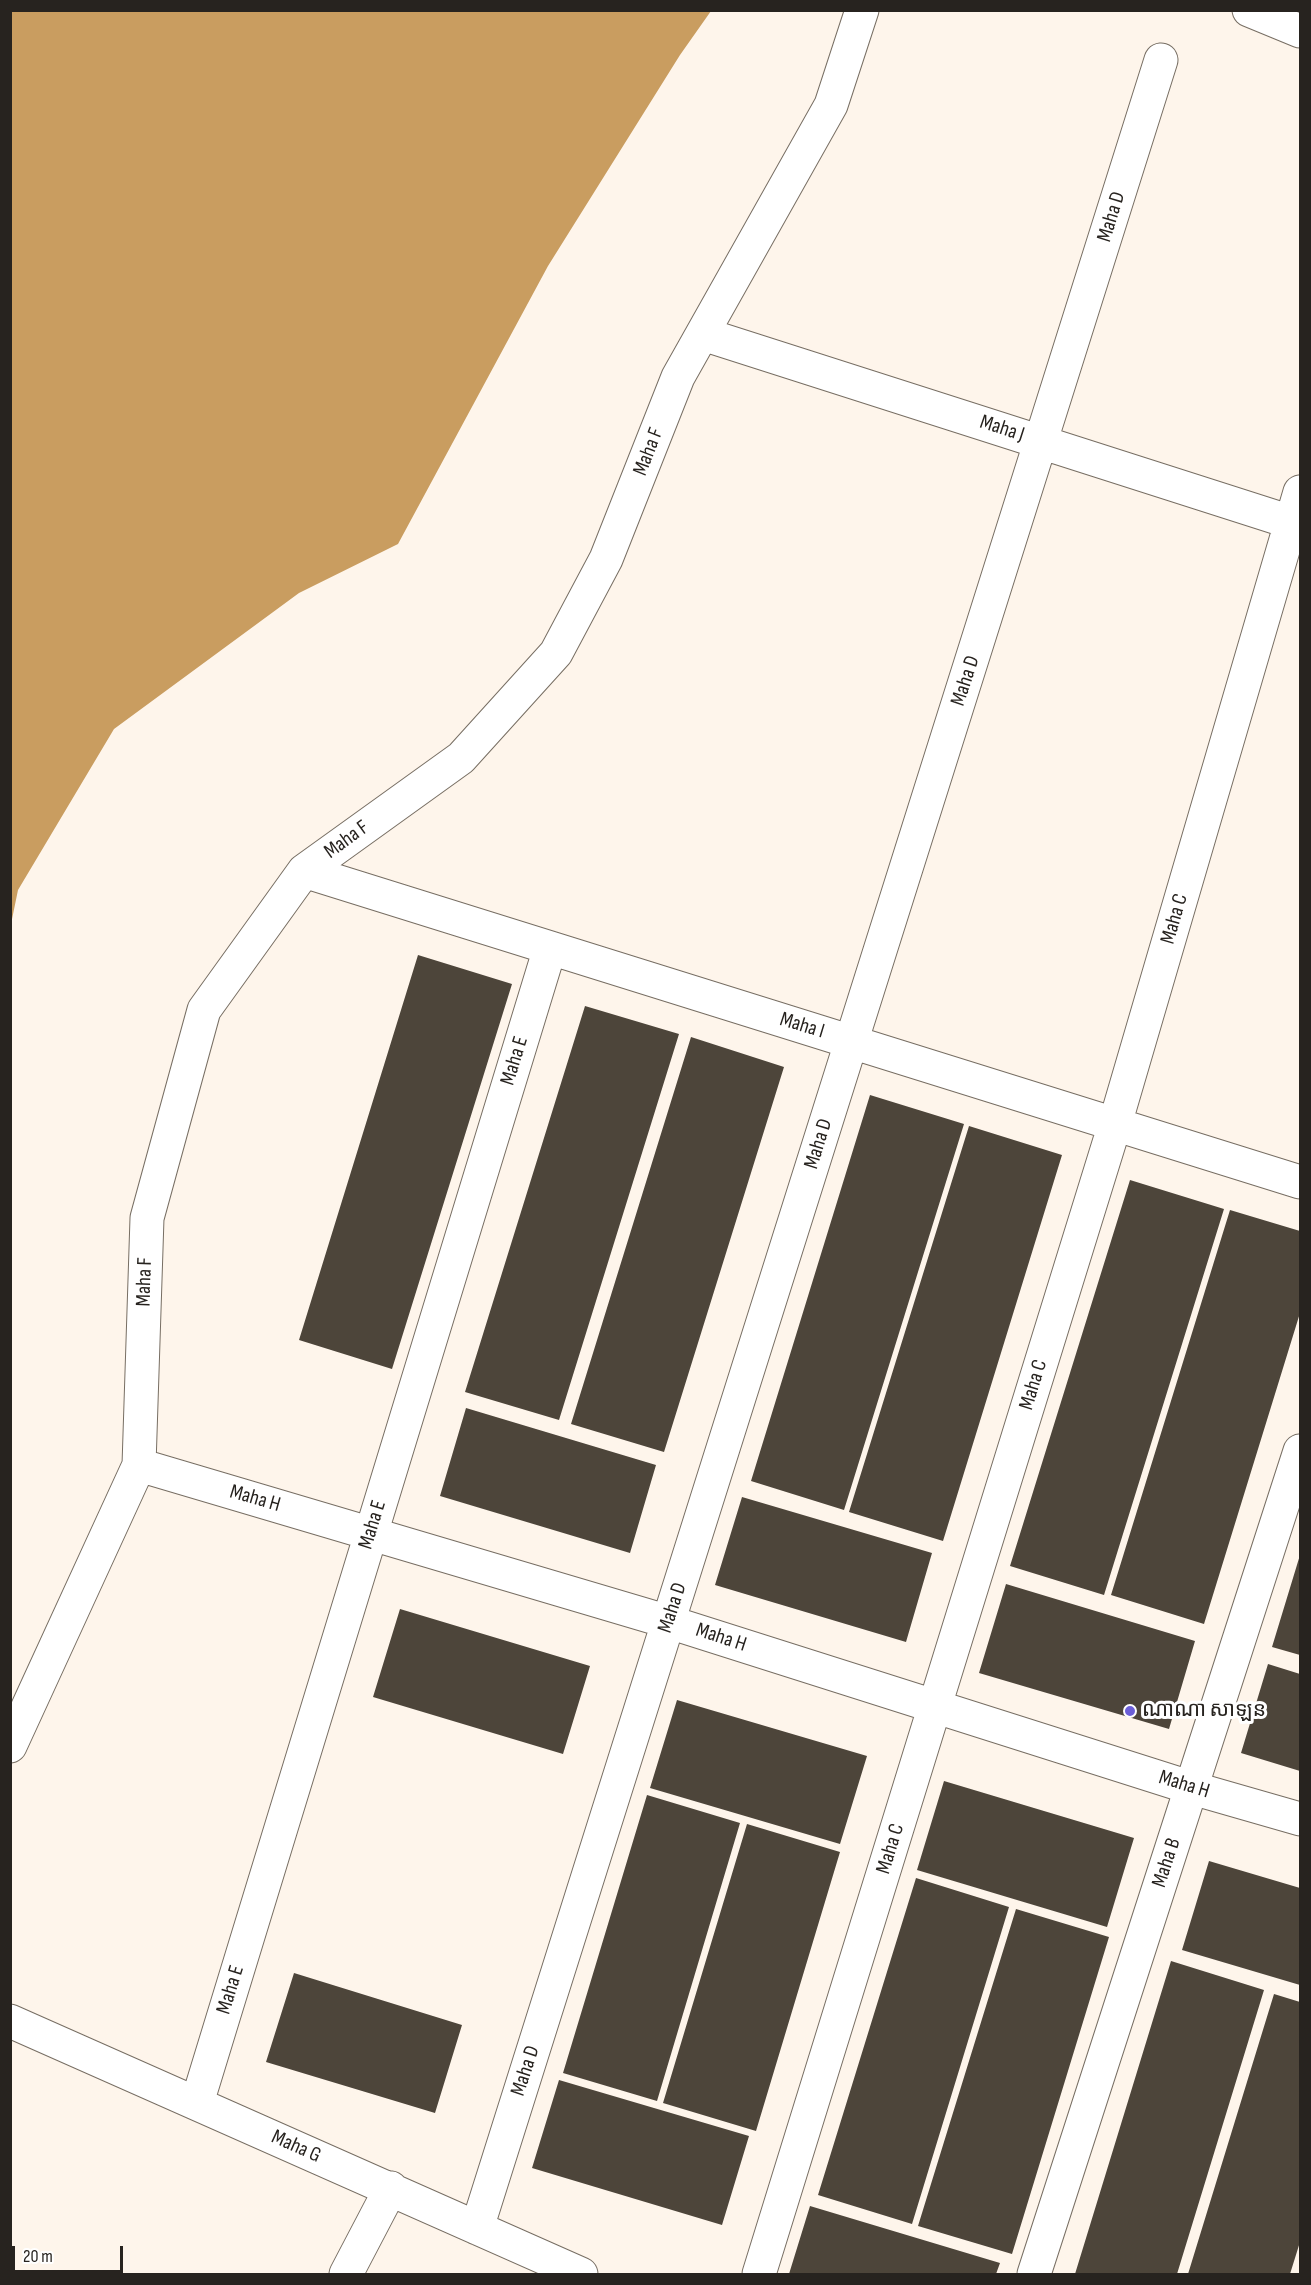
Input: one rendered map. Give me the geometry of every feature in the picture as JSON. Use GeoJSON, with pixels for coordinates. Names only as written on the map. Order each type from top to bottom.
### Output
{"type":"FeatureCollection","features":[{"type":"Feature","properties":{"kind":"street","name":"Maha F"},"geometry":{"type":"LineString","coordinates":[[10,1746],[139,1465],[147,1218],[204,1010],[304,870],[461,758],[556,653],[606,559],[678,377],[831,105],[862,10]]}},
{"type":"Feature","properties":{"kind":"street"},"geometry":{"type":"LineString","coordinates":[[1250,10],[1300,31]]}},
{"type":"Feature","properties":{"kind":"street","name":"Maha D"},"geometry":{"type":"LineString","coordinates":[[477,2228],[1161,60]]}},
{"type":"Feature","properties":{"kind":"street","name":"Maha J"},"geometry":{"type":"LineString","coordinates":[[703,334],[1041,441],[1297,513]]}},
{"type":"Feature","properties":{"kind":"street","name":"Maha C"},"geometry":{"type":"LineString","coordinates":[[759,2274],[1115,1124],[1297,513]]}},
{"type":"Feature","properties":{"kind":"street","name":"Maha I"},"geometry":{"type":"LineString","coordinates":[[304,870],[1300,1182]]}},
{"type":"Feature","properties":{"kind":"street","name":"Maha E"},"geometry":{"type":"LineString","coordinates":[[197,2103],[550,948]]}},
{"type":"Feature","properties":{"kind":"street","name":"Maha B"},"geometry":{"type":"LineString","coordinates":[[1034,2274],[1300,1450]]}},
{"type":"Feature","properties":{"kind":"street","name":"Maha H"},"geometry":{"type":"LineString","coordinates":[[139,1465],[669,1622],[1192,1788],[1300,1819]]}},
{"type":"Feature","properties":{"kind":"street","name":"Maha G"},"geometry":{"type":"LineString","coordinates":[[10,2021],[581,2274]]}},
{"type":"Feature","properties":{"kind":"street"},"geometry":{"type":"LineString","coordinates":[[346,2274],[391,2188]]}},
{"type":"Feature","properties":{"kind":"shaded area"},"geometry":{"type":"Polygon","coordinates":[[[11,10],[711,11],[680,55],[548,266],[398,544],[299,593],[114,729],[18,890],[11,924],[11,10]]]}},
{"type":"Feature","properties":{"kind":"building"},"geometry":{"type":"Polygon","coordinates":[[[418,955],[512,984],[392,1369],[299,1340],[418,955]]]}},
{"type":"Feature","properties":{"kind":"building"},"geometry":{"type":"Polygon","coordinates":[[[585,1006],[679,1034],[559,1420],[465,1392],[585,1006]]]}},
{"type":"Feature","properties":{"kind":"building"},"geometry":{"type":"Polygon","coordinates":[[[691,1037],[784,1067],[664,1452],[571,1424],[691,1037]]]}},
{"type":"Feature","properties":{"kind":"building"},"geometry":{"type":"Polygon","coordinates":[[[870,1095],[964,1124],[844,1510],[751,1481],[870,1095]]]}},
{"type":"Feature","properties":{"kind":"building"},"geometry":{"type":"Polygon","coordinates":[[[969,1126],[1062,1155],[943,1541],[849,1512],[969,1126]]]}},
{"type":"Feature","properties":{"kind":"building"},"geometry":{"type":"Polygon","coordinates":[[[1130,1180],[1224,1209],[1104,1595],[1010,1566],[1130,1180]]]}},
{"type":"Feature","properties":{"kind":"building"},"geometry":{"type":"Polygon","coordinates":[[[1230,1210],[1300,1231],[1300,1313],[1204,1624],[1111,1595],[1230,1210]]]}},
{"type":"Feature","properties":{"kind":"building"},"geometry":{"type":"Polygon","coordinates":[[[466,1408],[656,1465],[630,1553],[440,1496],[466,1408]]]}},
{"type":"Feature","properties":{"kind":"building"},"geometry":{"type":"Polygon","coordinates":[[[742,1497],[932,1553],[906,1642],[715,1585],[742,1497]]]}},
{"type":"Feature","properties":{"kind":"building"},"geometry":{"type":"Polygon","coordinates":[[[1300,1555],[1300,1655],[1272,1647],[1300,1555]]]}},
{"type":"Feature","properties":{"kind":"building"},"geometry":{"type":"Polygon","coordinates":[[[1006,1584],[1195,1641],[1169,1729],[979,1673],[1006,1584]]]}},
{"type":"Feature","properties":{"kind":"building"},"geometry":{"type":"Polygon","coordinates":[[[400,1609],[590,1666],[563,1754],[373,1697],[400,1609]]]}},
{"type":"Feature","properties":{"kind":"building"},"geometry":{"type":"Polygon","coordinates":[[[1268,1664],[1300,1674],[1300,1771],[1241,1753],[1268,1664]]]}},
{"type":"Feature","properties":{"kind":"building"},"geometry":{"type":"Polygon","coordinates":[[[677,1700],[867,1756],[840,1844],[650,1788],[677,1700]]]}},
{"type":"Feature","properties":{"kind":"building"},"geometry":{"type":"Polygon","coordinates":[[[944,1781],[1134,1838],[1107,1927],[917,1870],[944,1781]]]}},
{"type":"Feature","properties":{"kind":"building"},"geometry":{"type":"Polygon","coordinates":[[[647,1795],[740,1823],[657,2101],[563,2073],[647,1795]]]}},
{"type":"Feature","properties":{"kind":"building"},"geometry":{"type":"Polygon","coordinates":[[[747,1824],[840,1852],[756,2131],[663,2103],[747,1824]]]}},
{"type":"Feature","properties":{"kind":"building"},"geometry":{"type":"Polygon","coordinates":[[[1209,1861],[1300,1888],[1300,1985],[1182,1950],[1209,1861]]]}},
{"type":"Feature","properties":{"kind":"building"},"geometry":{"type":"Polygon","coordinates":[[[916,1878],[1009,1907],[912,2224],[818,2195],[916,1878]]]}},
{"type":"Feature","properties":{"kind":"building"},"geometry":{"type":"Polygon","coordinates":[[[1016,1909],[1109,1937],[1012,2254],[918,2226],[1016,1909]]]}},
{"type":"Feature","properties":{"kind":"building"},"geometry":{"type":"Polygon","coordinates":[[[1171,1961],[1264,1990],[1177,2274],[1075,2274],[1171,1961]]]}},
{"type":"Feature","properties":{"kind":"building"},"geometry":{"type":"Polygon","coordinates":[[[294,1973],[462,2025],[435,2113],[266,2062],[294,1973]]]}},
{"type":"Feature","properties":{"kind":"building"},"geometry":{"type":"Polygon","coordinates":[[[1274,1994],[1300,2002],[1300,2242],[1290,2274],[1188,2274],[1274,1994]]]}},
{"type":"Feature","properties":{"kind":"building"},"geometry":{"type":"Polygon","coordinates":[[[559,2080],[749,2136],[722,2225],[532,2168],[559,2080]]]}},
{"type":"Feature","properties":{"kind":"building"},"geometry":{"type":"Polygon","coordinates":[[[810,2206],[1000,2263],[996,2274],[789,2274],[810,2206]]]}},
{"type":"Feature","properties":{"kind":"place","name":"ណាណា សាឡន"},"geometry":{"type":"Point","coordinates":[1130,1711]}}]}
